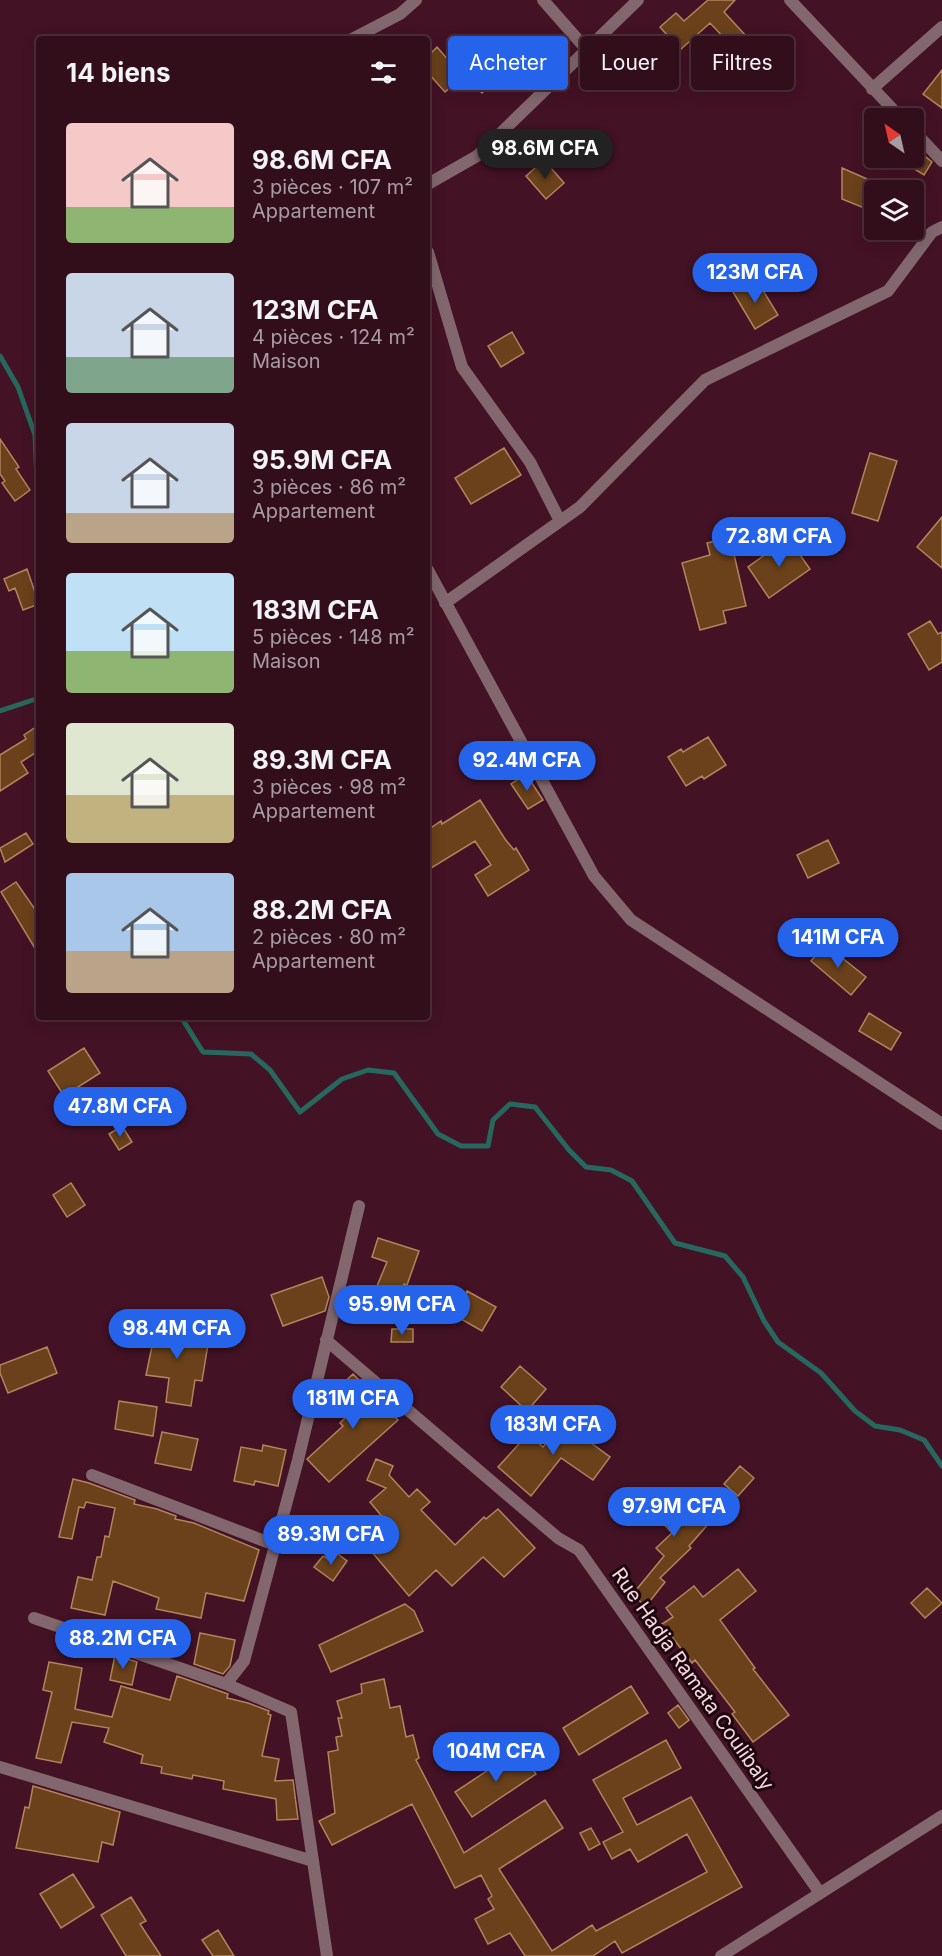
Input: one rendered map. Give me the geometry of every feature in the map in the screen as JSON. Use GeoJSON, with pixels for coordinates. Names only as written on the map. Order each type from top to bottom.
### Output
{"type":"FeatureCollection","features":[{"type":"Feature","properties":{"kind":"street"},"geometry":{"type":"LineString","coordinates":[[358,36],[400,14],[416,0]]}},
{"type":"Feature","properties":{"kind":"street"},"geometry":{"type":"LineString","coordinates":[[543,0],[580,42]]}},
{"type":"Feature","properties":{"kind":"street"},"geometry":{"type":"LineString","coordinates":[[601,36],[638,0]]}},
{"type":"Feature","properties":{"kind":"street"},"geometry":{"type":"LineString","coordinates":[[790,0],[891,108]]}},
{"type":"Feature","properties":{"kind":"street"},"geometry":{"type":"LineString","coordinates":[[872,89],[942,27]]}},
{"type":"Feature","properties":{"kind":"street"},"geometry":{"type":"LineString","coordinates":[[430,183],[477,156],[580,57]]}},
{"type":"Feature","properties":{"kind":"street"},"geometry":{"type":"LineString","coordinates":[[924,141],[942,161]]}},
{"type":"Feature","properties":{"kind":"street"},"geometry":{"type":"LineString","coordinates":[[445,603],[579,507],[705,380],[888,291],[932,232],[942,227]]}},
{"type":"Feature","properties":{"kind":"street"},"geometry":{"type":"LineString","coordinates":[[430,259],[462,367],[530,462],[560,521]]}},
{"type":"Feature","properties":{"kind":"street"},"geometry":{"type":"LineString","coordinates":[[430,574],[594,876],[631,920],[942,1124]]}},
{"type":"Feature","properties":{"kind":"street"},"geometry":{"type":"LineString","coordinates":[[226,1684],[244,1661],[359,1206]]}},
{"type":"Feature","properties":{"kind":"street","name":"Rue Hadja Ramata Coulibaly"},"geometry":{"type":"LineString","coordinates":[[326,1340],[558,1538],[579,1550],[820,1893]]}},
{"type":"Feature","properties":{"kind":"street"},"geometry":{"type":"LineString","coordinates":[[92,1475],[275,1545]]}},
{"type":"Feature","properties":{"kind":"street"},"geometry":{"type":"LineString","coordinates":[[34,1618],[226,1684],[291,1712],[327,1956]]}},
{"type":"Feature","properties":{"kind":"street"},"geometry":{"type":"LineString","coordinates":[[0,1767],[313,1861]]}},
{"type":"Feature","properties":{"kind":"street"},"geometry":{"type":"LineString","coordinates":[[721,1956],[942,1816]]}},
{"type":"Feature","properties":{"kind":"building"},"geometry":{"type":"Polygon","coordinates":[[[708,0],[735,0],[724,12],[746,36],[722,36],[710,23],[696,36],[691,36],[691,40],[680,50],[679,36],[668,36],[660,27],[676,13],[684,21],[708,0]]]}},
{"type":"Feature","properties":{"kind":"building"},"geometry":{"type":"Polygon","coordinates":[[[437,47],[448,60],[448,90],[445,92],[430,75],[430,54],[437,47]]]}},
{"type":"Feature","properties":{"kind":"building"},"geometry":{"type":"Polygon","coordinates":[[[942,70],[942,108],[923,94],[942,70]]]}},
{"type":"Feature","properties":{"kind":"building"},"geometry":{"type":"Polygon","coordinates":[[[924,155],[932,162],[924,175],[913,168],[924,168],[924,155]]]}},
{"type":"Feature","properties":{"kind":"building"},"geometry":{"type":"Polygon","coordinates":[[[544,160],[564,183],[546,199],[526,176],[544,160]]]}},
{"type":"Feature","properties":{"kind":"building"},"geometry":{"type":"Polygon","coordinates":[[[842,168],[869,180],[864,180],[864,208],[842,199],[842,168]]]}},
{"type":"Feature","properties":{"kind":"building"},"geometry":{"type":"Polygon","coordinates":[[[756,279],[778,315],[755,329],[733,292],[756,279]]]}},
{"type":"Feature","properties":{"kind":"building"},"geometry":{"type":"Polygon","coordinates":[[[512,332],[524,353],[501,367],[488,346],[512,332]]]}},
{"type":"Feature","properties":{"kind":"building"},"geometry":{"type":"Polygon","coordinates":[[[0,439],[19,467],[16,469],[30,490],[15,501],[2,483],[5,481],[0,474],[0,439]]]}},
{"type":"Feature","properties":{"kind":"building"},"geometry":{"type":"Polygon","coordinates":[[[504,448],[521,475],[471,504],[455,478],[504,448]]]}},
{"type":"Feature","properties":{"kind":"building"},"geometry":{"type":"Polygon","coordinates":[[[870,453],[897,461],[878,521],[852,513],[870,453]]]}},
{"type":"Feature","properties":{"kind":"building"},"geometry":{"type":"Polygon","coordinates":[[[942,517],[942,568],[917,547],[942,517]]]}},
{"type":"Feature","properties":{"kind":"building"},"geometry":{"type":"Polygon","coordinates":[[[730,537],[746,606],[723,611],[726,623],[700,630],[682,563],[710,555],[707,543],[730,537]]]}},
{"type":"Feature","properties":{"kind":"building"},"geometry":{"type":"Polygon","coordinates":[[[788,538],[810,569],[769,598],[748,567],[788,538]]]}},
{"type":"Feature","properties":{"kind":"building"},"geometry":{"type":"Polygon","coordinates":[[[27,569],[36,595],[36,605],[23,610],[15,588],[9,591],[4,579],[27,569]]]}},
{"type":"Feature","properties":{"kind":"building"},"geometry":{"type":"Polygon","coordinates":[[[930,621],[938,634],[942,632],[942,662],[929,670],[908,634],[930,621]]]}},
{"type":"Feature","properties":{"kind":"building"},"geometry":{"type":"Polygon","coordinates":[[[36,727],[36,754],[21,762],[28,773],[0,791],[0,755],[26,739],[24,735],[36,727]]]}},
{"type":"Feature","properties":{"kind":"building"},"geometry":{"type":"Polygon","coordinates":[[[708,737],[726,765],[704,779],[702,776],[686,786],[668,757],[681,749],[683,752],[708,737]]]}},
{"type":"Feature","properties":{"kind":"building"},"geometry":{"type":"Polygon","coordinates":[[[526,774],[543,800],[528,809],[511,784],[526,774]]]}},
{"type":"Feature","properties":{"kind":"building"},"geometry":{"type":"Polygon","coordinates":[[[480,800],[505,839],[514,850],[516,848],[529,870],[488,896],[475,875],[491,865],[475,841],[430,869],[430,829],[441,821],[442,824],[480,800]]]}},
{"type":"Feature","properties":{"kind":"building"},"geometry":{"type":"Polygon","coordinates":[[[26,833],[33,844],[5,862],[0,848],[26,833]]]}},
{"type":"Feature","properties":{"kind":"building"},"geometry":{"type":"Polygon","coordinates":[[[828,840],[839,863],[808,878],[797,855],[828,840]]]}},
{"type":"Feature","properties":{"kind":"building"},"geometry":{"type":"Polygon","coordinates":[[[16,882],[36,911],[36,950],[1,892],[16,882]]]}},
{"type":"Feature","properties":{"kind":"building"},"geometry":{"type":"Polygon","coordinates":[[[825,944],[866,977],[851,995],[811,961],[825,944]]]}},
{"type":"Feature","properties":{"kind":"building"},"geometry":{"type":"Polygon","coordinates":[[[869,1013],[901,1033],[891,1050],[859,1031],[869,1013]]]}},
{"type":"Feature","properties":{"kind":"building"},"geometry":{"type":"Polygon","coordinates":[[[84,1048],[100,1073],[64,1096],[48,1071],[84,1048]]]}},
{"type":"Feature","properties":{"kind":"building"},"geometry":{"type":"Polygon","coordinates":[[[122,1126],[132,1142],[119,1150],[109,1134],[122,1126]]]}},
{"type":"Feature","properties":{"kind":"building"},"geometry":{"type":"Polygon","coordinates":[[[71,1183],[85,1205],[67,1217],[53,1195],[71,1183]]]}},
{"type":"Feature","properties":{"kind":"building"},"geometry":{"type":"Polygon","coordinates":[[[378,1238],[419,1251],[407,1285],[404,1284],[399,1295],[377,1286],[387,1262],[372,1257],[378,1238]]]}},
{"type":"Feature","properties":{"kind":"building"},"geometry":{"type":"Polygon","coordinates":[[[322,1277],[329,1297],[325,1311],[283,1326],[271,1295],[322,1277]]]}},
{"type":"Feature","properties":{"kind":"building"},"geometry":{"type":"Polygon","coordinates":[[[467,1291],[496,1307],[482,1331],[454,1315],[467,1291]]]}},
{"type":"Feature","properties":{"kind":"building"},"geometry":{"type":"Polygon","coordinates":[[[158,1317],[184,1321],[183,1334],[209,1338],[202,1381],[195,1380],[191,1406],[166,1402],[169,1378],[146,1375],[158,1317]]]}},
{"type":"Feature","properties":{"kind":"building"},"geometry":{"type":"Polygon","coordinates":[[[392,1329],[413,1329],[413,1342],[391,1342],[392,1329]]]}},
{"type":"Feature","properties":{"kind":"building"},"geometry":{"type":"Polygon","coordinates":[[[47,1347],[57,1373],[8,1393],[0,1373],[0,1365],[47,1347]]]}},
{"type":"Feature","properties":{"kind":"building"},"geometry":{"type":"Polygon","coordinates":[[[520,1366],[546,1389],[527,1411],[501,1387],[520,1366]]]}},
{"type":"Feature","properties":{"kind":"building"},"geometry":{"type":"Polygon","coordinates":[[[353,1374],[398,1420],[329,1482],[307,1459],[343,1426],[340,1423],[354,1409],[336,1390],[353,1374]]]}},
{"type":"Feature","properties":{"kind":"building"},"geometry":{"type":"Polygon","coordinates":[[[119,1401],[157,1407],[153,1436],[115,1429],[119,1401]]]}},
{"type":"Feature","properties":{"kind":"building"},"geometry":{"type":"Polygon","coordinates":[[[571,1415],[589,1430],[583,1437],[610,1457],[593,1480],[561,1458],[531,1496],[498,1467],[528,1434],[543,1447],[571,1415]]]}},
{"type":"Feature","properties":{"kind":"building"},"geometry":{"type":"Polygon","coordinates":[[[162,1432],[198,1439],[191,1470],[155,1463],[162,1432]]]}},
{"type":"Feature","properties":{"kind":"building"},"geometry":{"type":"Polygon","coordinates":[[[263,1445],[286,1450],[278,1486],[255,1481],[254,1485],[234,1481],[241,1447],[262,1451],[263,1445]]]}},
{"type":"Feature","properties":{"kind":"building"},"geometry":{"type":"Polygon","coordinates":[[[376,1459],[393,1466],[389,1475],[409,1497],[417,1489],[430,1502],[421,1510],[455,1545],[484,1517],[486,1519],[498,1509],[535,1548],[504,1577],[483,1557],[452,1586],[436,1570],[409,1596],[366,1545],[389,1525],[370,1502],[386,1488],[367,1480],[376,1459]]]}},
{"type":"Feature","properties":{"kind":"building"},"geometry":{"type":"Polygon","coordinates":[[[740,1466],[754,1478],[738,1496],[724,1484],[740,1466]]]}},
{"type":"Feature","properties":{"kind":"building"},"geometry":{"type":"Polygon","coordinates":[[[73,1479],[135,1500],[134,1504],[157,1509],[176,1516],[175,1519],[194,1523],[259,1550],[244,1601],[206,1593],[201,1618],[156,1609],[159,1598],[113,1581],[105,1615],[71,1608],[78,1577],[92,1580],[97,1557],[101,1557],[105,1536],[109,1537],[115,1508],[86,1502],[84,1508],[79,1507],[72,1539],[59,1537],[73,1479]]]}},
{"type":"Feature","properties":{"kind":"building"},"geometry":{"type":"Polygon","coordinates":[[[662,1489],[684,1513],[699,1496],[718,1513],[689,1546],[691,1548],[660,1578],[665,1582],[646,1606],[632,1595],[664,1556],[656,1548],[672,1533],[646,1505],[662,1489]]]}},
{"type":"Feature","properties":{"kind":"building"},"geometry":{"type":"Polygon","coordinates":[[[334,1551],[347,1561],[333,1581],[314,1567],[323,1556],[328,1559],[334,1551]]]}},
{"type":"Feature","properties":{"kind":"building"},"geometry":{"type":"Polygon","coordinates":[[[738,1569],[756,1591],[720,1620],[755,1668],[753,1669],[789,1715],[753,1742],[732,1714],[735,1712],[695,1660],[692,1663],[662,1624],[673,1617],[666,1608],[694,1586],[703,1597],[738,1569]]]}},
{"type":"Feature","properties":{"kind":"building"},"geometry":{"type":"Polygon","coordinates":[[[927,1588],[942,1603],[925,1618],[911,1603],[927,1588]]]}},
{"type":"Feature","properties":{"kind":"building"},"geometry":{"type":"Polygon","coordinates":[[[405,1604],[414,1611],[423,1631],[331,1672],[319,1645],[405,1604]]]}},
{"type":"Feature","properties":{"kind":"building"},"geometry":{"type":"Polygon","coordinates":[[[200,1633],[235,1640],[230,1666],[223,1674],[194,1664],[200,1633]]]}},
{"type":"Feature","properties":{"kind":"building"},"geometry":{"type":"Polygon","coordinates":[[[115,1655],[137,1662],[132,1685],[110,1680],[115,1655]]]}},
{"type":"Feature","properties":{"kind":"building"},"geometry":{"type":"Polygon","coordinates":[[[49,1662],[82,1668],[75,1709],[112,1717],[121,1686],[170,1700],[177,1676],[228,1694],[227,1698],[269,1711],[268,1714],[271,1715],[262,1756],[279,1759],[275,1781],[293,1780],[298,1819],[277,1820],[276,1799],[223,1789],[224,1781],[193,1775],[192,1779],[161,1773],[162,1767],[141,1763],[143,1755],[104,1742],[109,1728],[72,1722],[61,1763],[36,1758],[52,1692],[43,1690],[49,1662]]]}},
{"type":"Feature","properties":{"kind":"building"},"geometry":{"type":"Polygon","coordinates":[[[384,1679],[390,1708],[400,1706],[406,1737],[413,1735],[419,1758],[416,1760],[464,1853],[545,1800],[563,1828],[499,1869],[552,1951],[592,1925],[596,1931],[707,1872],[687,1834],[638,1862],[630,1849],[612,1859],[603,1842],[623,1832],[593,1780],[666,1740],[681,1768],[623,1798],[637,1825],[691,1797],[742,1887],[622,1953],[615,1941],[593,1956],[525,1956],[510,1933],[488,1944],[475,1919],[494,1909],[488,1899],[492,1896],[481,1875],[455,1888],[412,1804],[332,1845],[319,1821],[335,1813],[328,1752],[338,1750],[336,1737],[342,1736],[338,1718],[342,1718],[337,1701],[362,1693],[361,1684],[384,1679]]]}},
{"type":"Feature","properties":{"kind":"building"},"geometry":{"type":"Polygon","coordinates":[[[631,1686],[648,1713],[579,1755],[563,1728],[631,1686]]]}},
{"type":"Feature","properties":{"kind":"building"},"geometry":{"type":"Polygon","coordinates":[[[678,1705],[689,1720],[679,1728],[668,1713],[678,1705]]]}},
{"type":"Feature","properties":{"kind":"building"},"geometry":{"type":"Polygon","coordinates":[[[520,1749],[536,1774],[472,1817],[455,1792],[520,1749]]]}},
{"type":"Feature","properties":{"kind":"building"},"geometry":{"type":"Polygon","coordinates":[[[33,1786],[120,1812],[113,1845],[102,1842],[98,1862],[16,1848],[25,1807],[29,1808],[33,1786]]]}},
{"type":"Feature","properties":{"kind":"building"},"geometry":{"type":"Polygon","coordinates":[[[591,1828],[600,1844],[589,1850],[580,1833],[591,1828]]]}},
{"type":"Feature","properties":{"kind":"building"},"geometry":{"type":"Polygon","coordinates":[[[73,1874],[94,1907],[61,1928],[40,1894],[73,1874]]]}},
{"type":"Feature","properties":{"kind":"building"},"geometry":{"type":"Polygon","coordinates":[[[131,1897],[146,1921],[140,1924],[161,1956],[126,1956],[101,1915],[131,1897]]]}},
{"type":"Feature","properties":{"kind":"building"},"geometry":{"type":"Polygon","coordinates":[[[218,1930],[234,1956],[213,1956],[202,1940],[218,1930]]]}},
{"type":"Feature","properties":{"kind":"waterway"},"geometry":{"type":"LineString","coordinates":[[0,356],[18,387],[35,435],[36,460]]}},
{"type":"Feature","properties":{"kind":"waterway"},"geometry":{"type":"LineString","coordinates":[[0,711],[36,699]]}},
{"type":"Feature","properties":{"kind":"waterway"},"geometry":{"type":"LineString","coordinates":[[183,1020],[203,1052],[251,1054],[270,1070],[300,1112],[342,1079],[368,1070],[394,1073],[438,1134],[461,1146],[488,1146],[493,1120],[510,1104],[535,1107],[569,1150],[586,1167],[611,1170],[632,1181],[675,1243],[725,1256],[743,1277],[764,1321],[778,1342],[821,1373],[855,1411],[875,1426],[900,1430],[924,1440],[942,1466]]}}]}
